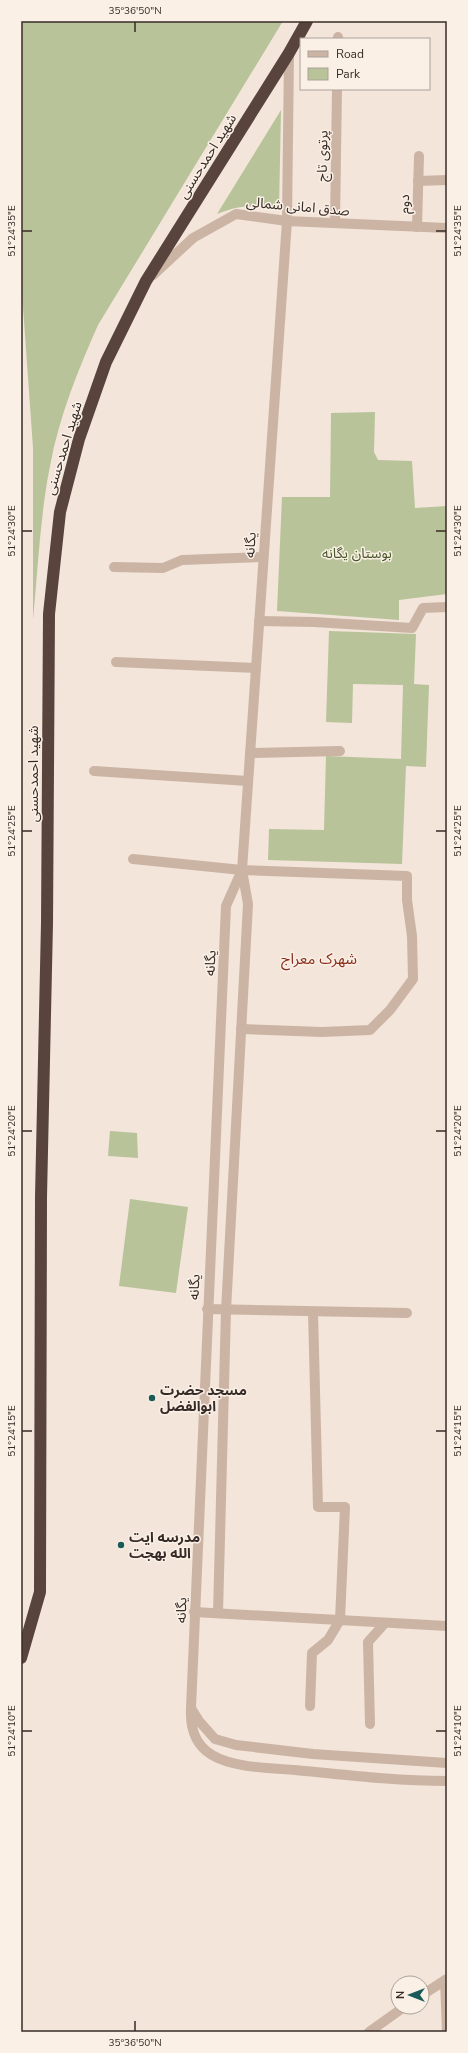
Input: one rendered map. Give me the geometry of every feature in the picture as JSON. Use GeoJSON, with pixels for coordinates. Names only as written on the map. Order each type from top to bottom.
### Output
{"type":"FeatureCollection","features":[{"type":"Feature","properties":{"kind":"highway","name":"شهید احمدحسنی"},"geometry":{"type":"LineString","coordinates":[[21,1658],[40,1592],[41,1197],[47,923],[49,614],[60,512],[79,439],[106,362],[146,281],[289,53],[306,21]]}},
{"type":"Feature","properties":{"kind":"street","name":"یگانه"},"geometry":{"type":"LineString","coordinates":[[218,1614],[226,1310],[248,904],[242,870],[287,221],[289,53]]}},
{"type":"Feature","properties":{"kind":"street","name":"پرتوی تاج"},"geometry":{"type":"LineString","coordinates":[[335,223],[337,90]]}},
{"type":"Feature","properties":{"kind":"street","name":"دوم"},"geometry":{"type":"LineString","coordinates":[[417,227],[419,156]]}},
{"type":"Feature","properties":{"kind":"street","name":"دوم"},"geometry":{"type":"LineString","coordinates":[[418,181],[447,180]]}},
{"type":"Feature","properties":{"kind":"street","name":"صدق امانی شمالی"},"geometry":{"type":"LineString","coordinates":[[146,281],[193,238],[236,214],[287,221],[447,228]]}},
{"type":"Feature","properties":{"kind":"street"},"geometry":{"type":"LineString","coordinates":[[114,567],[163,568],[182,560],[264,557]]}},
{"type":"Feature","properties":{"kind":"street"},"geometry":{"type":"LineString","coordinates":[[259,621],[314,622],[412,628],[423,608],[447,607]]}},
{"type":"Feature","properties":{"kind":"street"},"geometry":{"type":"LineString","coordinates":[[116,662],[256,668]]}},
{"type":"Feature","properties":{"kind":"street"},"geometry":{"type":"LineString","coordinates":[[250,753],[340,751]]}},
{"type":"Feature","properties":{"kind":"street"},"geometry":{"type":"LineString","coordinates":[[94,771],[248,781]]}},
{"type":"Feature","properties":{"kind":"street"},"geometry":{"type":"LineString","coordinates":[[133,859],[242,870],[407,876],[407,900],[412,936],[413,979],[390,1010],[370,1030],[322,1032],[241,1029]]}},
{"type":"Feature","properties":{"kind":"street","name":"یگانه"},"geometry":{"type":"LineString","coordinates":[[242,870],[226,906],[207,1309],[190,1725],[198,1743],[212,1755],[243,1765],[401,1781],[447,1781]]}},
{"type":"Feature","properties":{"kind":"street"},"geometry":{"type":"LineString","coordinates":[[207,1309],[407,1313]]}},
{"type":"Feature","properties":{"kind":"street"},"geometry":{"type":"LineString","coordinates":[[310,1706],[312,1653],[328,1640],[340,1620],[345,1507],[318,1507],[313,1312]]}},
{"type":"Feature","properties":{"kind":"street"},"geometry":{"type":"LineString","coordinates":[[194,1612],[447,1626]]}},
{"type":"Feature","properties":{"kind":"street"},"geometry":{"type":"LineString","coordinates":[[370,1724],[368,1642],[385,1622]]}},
{"type":"Feature","properties":{"kind":"street"},"geometry":{"type":"LineString","coordinates":[[191,1708],[199,1721],[215,1738],[236,1745],[314,1754],[447,1763]]}},
{"type":"Feature","properties":{"kind":"street"},"geometry":{"type":"LineString","coordinates":[[430,1990],[446,1980]]}},
{"type":"Feature","properties":{"kind":"street"},"geometry":{"type":"LineString","coordinates":[[446,1980],[447,2032]]}},
{"type":"Feature","properties":{"kind":"street"},"geometry":{"type":"LineString","coordinates":[[369,2032],[393,2015]]}},
{"type":"Feature","properties":{"kind":"green space"},"geometry":{"type":"Polygon","coordinates":[[[21,21],[283,21],[98,325],[83,359],[58,430],[50,466],[42,523],[33,620],[33,448],[21,279],[21,21]]]}},
{"type":"Feature","properties":{"kind":"green space"},"geometry":{"type":"Polygon","coordinates":[[[281,110],[279,210],[248,206],[234,208],[217,214],[281,110]]]}},
{"type":"Feature","properties":{"kind":"green space","name":"بوستان یگانه"},"geometry":{"type":"Polygon","coordinates":[[[375,412],[374,452],[378,460],[412,461],[415,508],[447,506],[447,594],[399,600],[399,620],[277,611],[282,497],[330,497],[331,413],[375,412]]]}},
{"type":"Feature","properties":{"kind":"green space"},"geometry":{"type":"Polygon","coordinates":[[[329,631],[416,634],[414,684],[429,685],[426,767],[406,766],[402,864],[268,860],[269,829],[324,830],[326,756],[401,759],[403,685],[353,684],[352,723],[326,722],[329,631]]]}},
{"type":"Feature","properties":{"kind":"green space"},"geometry":{"type":"Polygon","coordinates":[[[110,1131],[137,1133],[138,1158],[108,1156],[110,1131]]]}},
{"type":"Feature","properties":{"kind":"green space"},"geometry":{"type":"Polygon","coordinates":[[[130,1199],[188,1207],[176,1293],[119,1286],[130,1199]]]}},
{"type":"Feature","properties":{"kind":"place","name":"مسجد حضرت ابوالفضل"},"geometry":{"type":"Point","coordinates":[152,1398]}},
{"type":"Feature","properties":{"kind":"place","name":"مدرسه ایت الله بهجت"},"geometry":{"type":"Point","coordinates":[121,1545]}},
{"type":"Feature","properties":{"kind":"district","name":"شهرک معراج"},"geometry":{"type":"Point","coordinates":[319,959]}}]}
